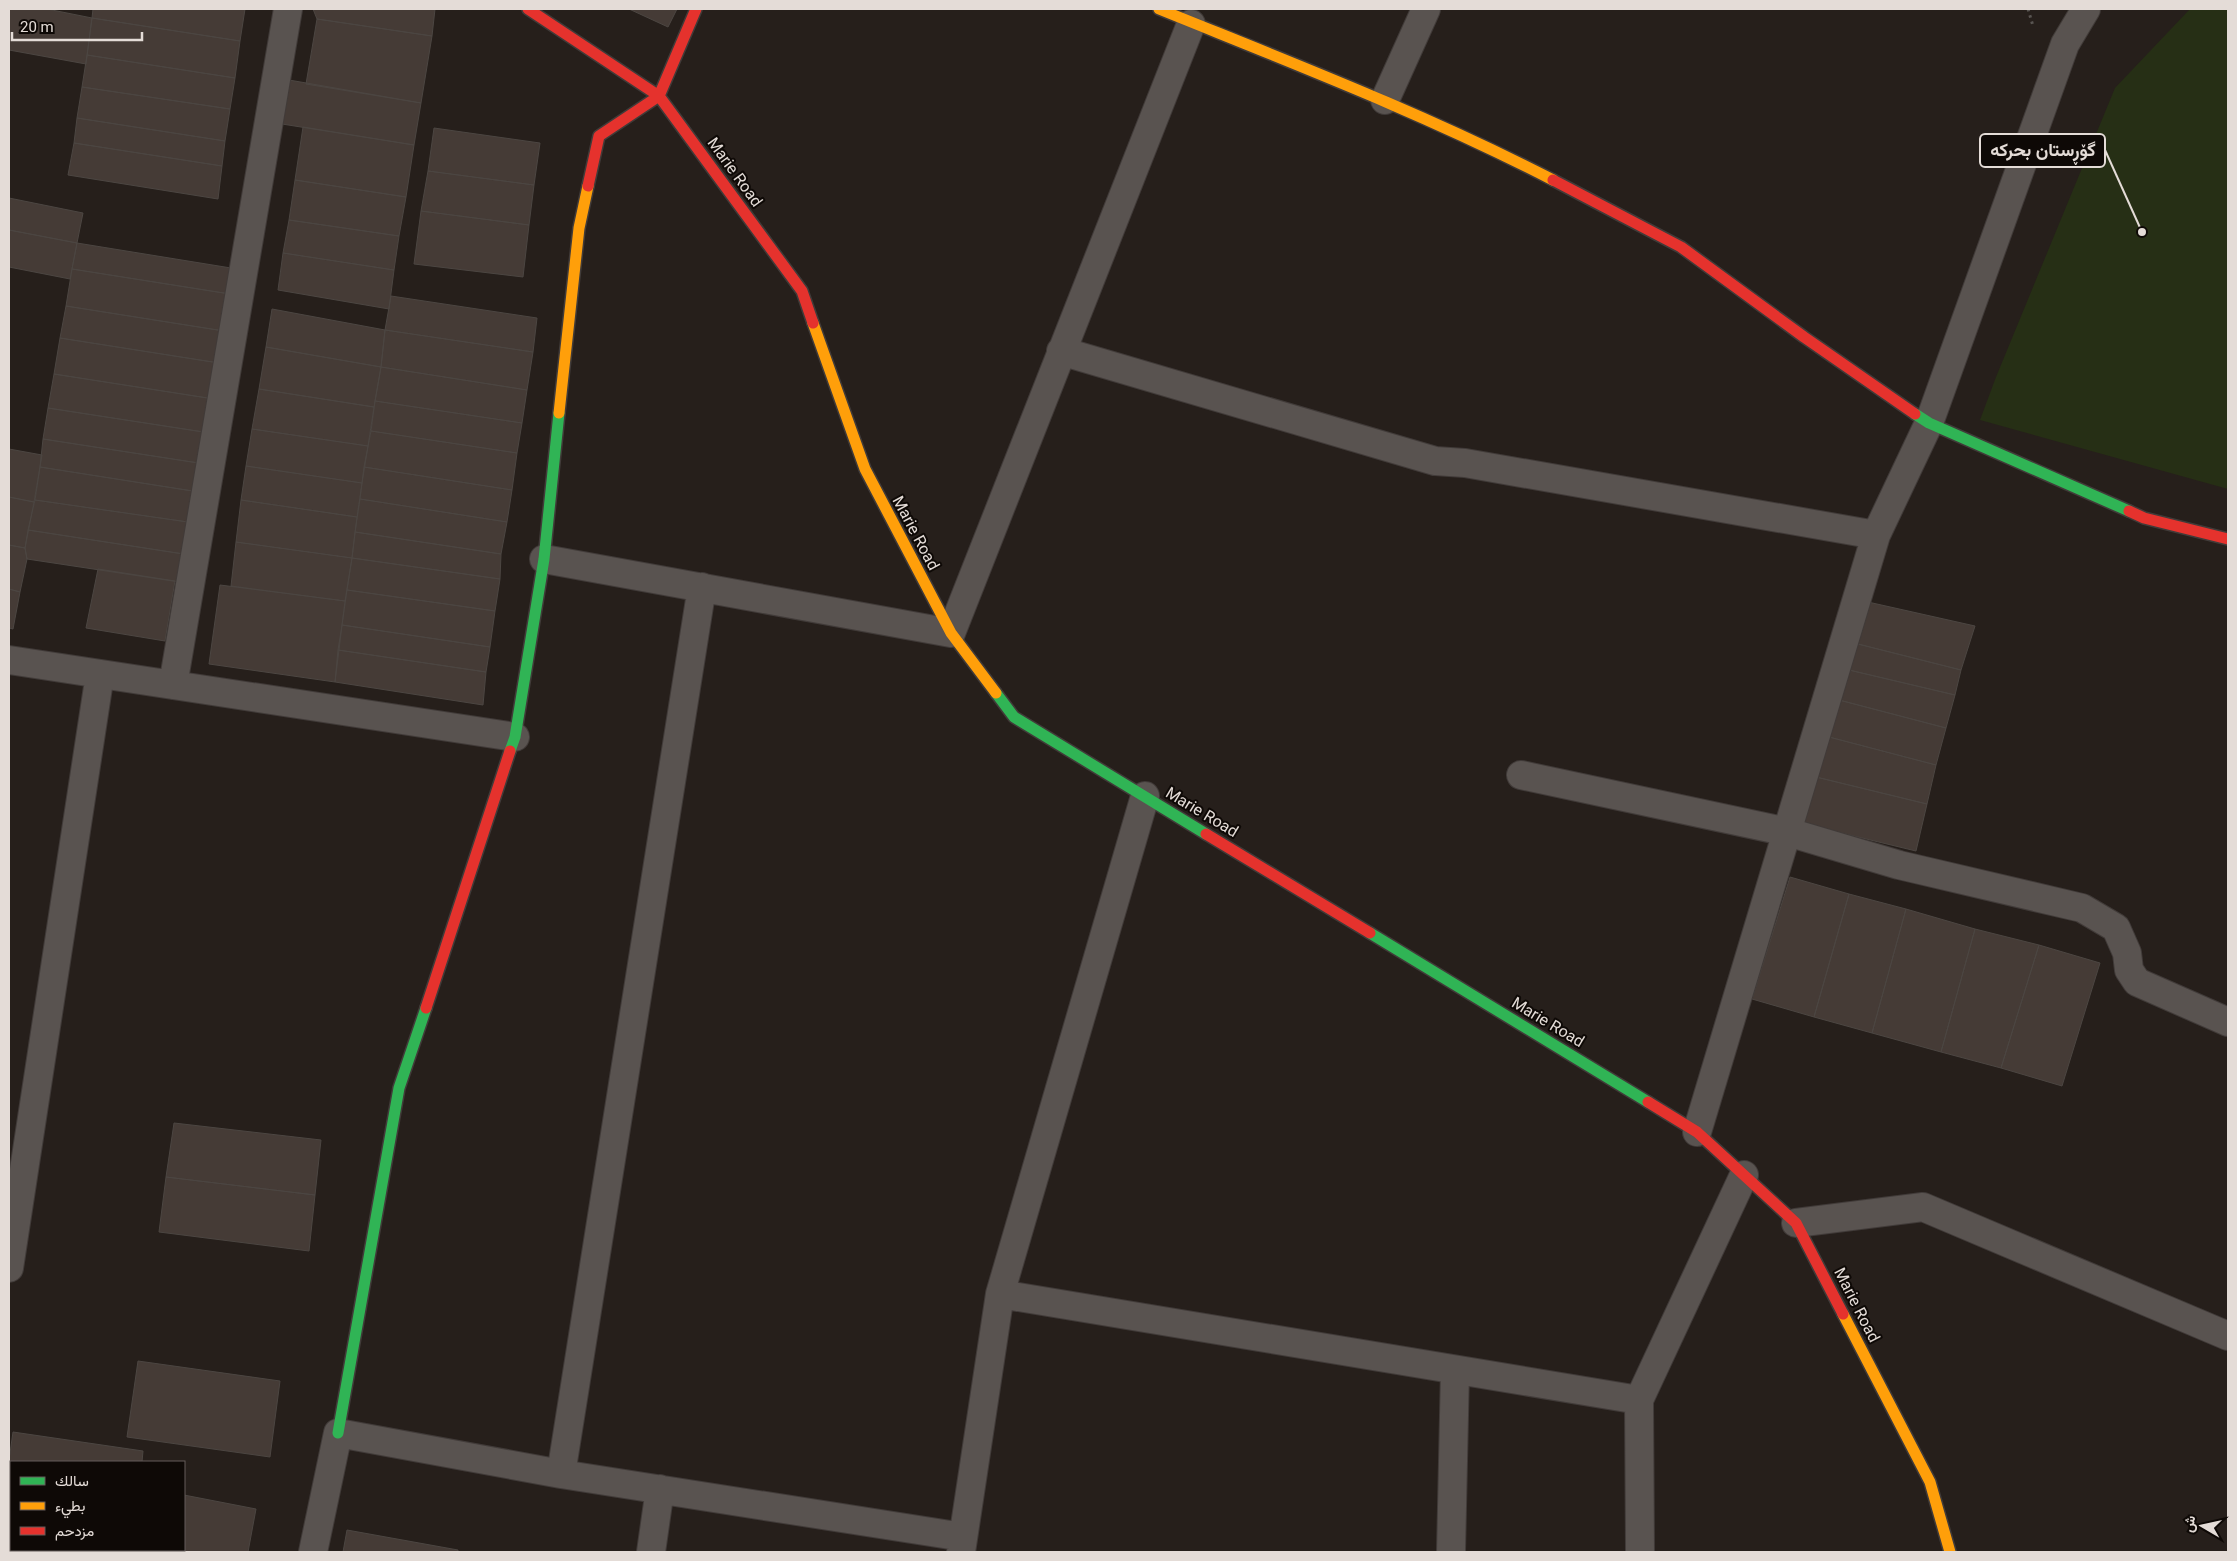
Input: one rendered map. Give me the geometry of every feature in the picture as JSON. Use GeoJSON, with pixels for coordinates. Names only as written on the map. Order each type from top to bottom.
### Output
{"type":"FeatureCollection","features":[{"type":"Feature","properties":{"kind":"street"},"geometry":{"type":"LineString","coordinates":[[173,685],[288,9]]}},
{"type":"Feature","properties":{"kind":"street","name":"Marie Road"},"geometry":{"type":"LineString","coordinates":[[528,9],[659,96],[802,291],[864,469],[951,633],[1014,718],[1697,1132],[1796,1222],[1930,1482],[1950,1552]]}},
{"type":"Feature","properties":{"kind":"street"},"geometry":{"type":"LineString","coordinates":[[313,1552],[338,1433],[399,1088],[515,737],[544,559],[579,228],[599,136],[659,96],[696,9]]}},
{"type":"Feature","properties":{"kind":"street"},"geometry":{"type":"LineString","coordinates":[[1159,9],[1191,24],[1385,100],[1485,145],[1681,247],[1804,338],[1929,423],[2144,518],[2228,539]]}},
{"type":"Feature","properties":{"kind":"street"},"geometry":{"type":"LineString","coordinates":[[1385,100],[1426,9]]}},
{"type":"Feature","properties":{"kind":"street"},"geometry":{"type":"LineString","coordinates":[[1697,1132],[1876,535],[1929,423],[2065,44],[2086,9]]}},
{"type":"Feature","properties":{"kind":"street"},"geometry":{"type":"LineString","coordinates":[[544,559],[951,633],[1191,24]]}},
{"type":"Feature","properties":{"kind":"street"},"geometry":{"type":"LineString","coordinates":[[1061,351],[1435,461],[1465,464],[1876,535]]}},
{"type":"Feature","properties":{"kind":"street"},"geometry":{"type":"LineString","coordinates":[[561,1474],[702,587]]}},
{"type":"Feature","properties":{"kind":"street"},"geometry":{"type":"LineString","coordinates":[[9,660],[515,737]]}},
{"type":"Feature","properties":{"kind":"street"},"geometry":{"type":"LineString","coordinates":[[9,1268],[100,674]]}},
{"type":"Feature","properties":{"kind":"street"},"geometry":{"type":"LineString","coordinates":[[1521,775],[1788,832],[1899,864],[2082,908],[2116,928],[2127,953],[2130,970],[2137,982],[2228,1022]]}},
{"type":"Feature","properties":{"kind":"street"},"geometry":{"type":"LineString","coordinates":[[338,1433],[561,1474],[660,1489],[962,1545],[1000,1294],[1145,796]]}},
{"type":"Feature","properties":{"kind":"street"},"geometry":{"type":"LineString","coordinates":[[1640,1552],[1639,1400],[1744,1175]]}},
{"type":"Feature","properties":{"kind":"street"},"geometry":{"type":"LineString","coordinates":[[1796,1222],[1923,1207],[2228,1336]]}},
{"type":"Feature","properties":{"kind":"street"},"geometry":{"type":"LineString","coordinates":[[1000,1294],[1639,1400]]}},
{"type":"Feature","properties":{"kind":"street"},"geometry":{"type":"LineString","coordinates":[[1451,1552],[1455,1370]]}},
{"type":"Feature","properties":{"kind":"street"},"geometry":{"type":"LineString","coordinates":[[651,1552],[660,1489]]}},
{"type":"Feature","properties":{"kind":"green space"},"geometry":{"type":"Polygon","coordinates":[[[2190,9],[2228,9],[2228,489],[1980,420],[2115,88],[2190,9]]]}},
{"type":"Feature","properties":{"kind":"building"},"geometry":{"type":"Polygon","coordinates":[[[9,9],[47,9],[92,18],[86,64],[9,50],[9,9]]]}},
{"type":"Feature","properties":{"kind":"building"},"geometry":{"type":"Polygon","coordinates":[[[93,9],[245,9],[240,41],[92,18],[93,9]]]}},
{"type":"Feature","properties":{"kind":"building"},"geometry":{"type":"Polygon","coordinates":[[[313,9],[435,9],[432,36],[317,19],[313,9]]]}},
{"type":"Feature","properties":{"kind":"building"},"geometry":{"type":"Polygon","coordinates":[[[629,9],[677,9],[668,27],[629,9]]]}},
{"type":"Feature","properties":{"kind":"building"},"geometry":{"type":"Polygon","coordinates":[[[92,18],[240,41],[235,78],[87,55],[92,18]]]}},
{"type":"Feature","properties":{"kind":"building"},"geometry":{"type":"Polygon","coordinates":[[[317,19],[432,36],[421,103],[306,84],[317,19]]]}},
{"type":"Feature","properties":{"kind":"building"},"geometry":{"type":"Polygon","coordinates":[[[87,55],[235,78],[230,109],[82,87],[87,55]]]}},
{"type":"Feature","properties":{"kind":"building"},"geometry":{"type":"Polygon","coordinates":[[[289,80],[421,103],[414,145],[282,124],[289,80]]]}},
{"type":"Feature","properties":{"kind":"building"},"geometry":{"type":"Polygon","coordinates":[[[82,87],[230,109],[225,141],[77,118],[82,87]]]}},
{"type":"Feature","properties":{"kind":"building"},"geometry":{"type":"Polygon","coordinates":[[[77,118],[225,141],[222,166],[74,143],[77,118]]]}},
{"type":"Feature","properties":{"kind":"building"},"geometry":{"type":"Polygon","coordinates":[[[303,127],[414,145],[406,197],[295,180],[303,127]]]}},
{"type":"Feature","properties":{"kind":"building"},"geometry":{"type":"Polygon","coordinates":[[[434,128],[540,143],[534,185],[428,171],[434,128]]]}},
{"type":"Feature","properties":{"kind":"building"},"geometry":{"type":"Polygon","coordinates":[[[74,143],[222,166],[218,199],[68,175],[74,143]]]}},
{"type":"Feature","properties":{"kind":"building"},"geometry":{"type":"Polygon","coordinates":[[[428,171],[534,185],[529,225],[421,211],[428,171]]]}},
{"type":"Feature","properties":{"kind":"building"},"geometry":{"type":"Polygon","coordinates":[[[295,180],[406,197],[399,236],[289,220],[295,180]]]}},
{"type":"Feature","properties":{"kind":"building"},"geometry":{"type":"Polygon","coordinates":[[[9,198],[83,213],[77,243],[9,230],[9,198]]]}},
{"type":"Feature","properties":{"kind":"building"},"geometry":{"type":"Polygon","coordinates":[[[421,211],[529,225],[523,277],[414,264],[421,211]]]}},
{"type":"Feature","properties":{"kind":"building"},"geometry":{"type":"Polygon","coordinates":[[[289,220],[399,236],[394,270],[283,253],[289,220]]]}},
{"type":"Feature","properties":{"kind":"building"},"geometry":{"type":"Polygon","coordinates":[[[9,230],[77,243],[70,279],[9,267],[9,230]]]}},
{"type":"Feature","properties":{"kind":"building"},"geometry":{"type":"Polygon","coordinates":[[[77,243],[231,268],[230,294],[72,269],[77,243]]]}},
{"type":"Feature","properties":{"kind":"building"},"geometry":{"type":"Polygon","coordinates":[[[283,253],[394,270],[389,309],[278,290],[283,253]]]}},
{"type":"Feature","properties":{"kind":"building"},"geometry":{"type":"Polygon","coordinates":[[[72,269],[230,294],[224,331],[66,306],[72,269]]]}},
{"type":"Feature","properties":{"kind":"building"},"geometry":{"type":"Polygon","coordinates":[[[391,296],[537,318],[533,352],[385,330],[391,296]]]}},
{"type":"Feature","properties":{"kind":"building"},"geometry":{"type":"Polygon","coordinates":[[[66,306],[224,331],[219,363],[60,338],[66,306]]]}},
{"type":"Feature","properties":{"kind":"building"},"geometry":{"type":"Polygon","coordinates":[[[272,309],[385,330],[381,367],[266,347],[272,309]]]}},
{"type":"Feature","properties":{"kind":"building"},"geometry":{"type":"Polygon","coordinates":[[[385,330],[533,352],[527,390],[381,367],[385,330]]]}},
{"type":"Feature","properties":{"kind":"building"},"geometry":{"type":"Polygon","coordinates":[[[60,338],[219,363],[214,399],[54,374],[60,338]]]}},
{"type":"Feature","properties":{"kind":"building"},"geometry":{"type":"Polygon","coordinates":[[[266,347],[381,367],[374,407],[259,389],[266,347]]]}},
{"type":"Feature","properties":{"kind":"building"},"geometry":{"type":"Polygon","coordinates":[[[381,367],[527,390],[522,423],[375,401],[381,367]]]}},
{"type":"Feature","properties":{"kind":"building"},"geometry":{"type":"Polygon","coordinates":[[[54,374],[214,399],[210,433],[48,408],[54,374]]]}},
{"type":"Feature","properties":{"kind":"building"},"geometry":{"type":"Polygon","coordinates":[[[259,389],[374,407],[368,446],[252,429],[259,389]]]}},
{"type":"Feature","properties":{"kind":"building"},"geometry":{"type":"Polygon","coordinates":[[[375,401],[522,423],[517,453],[371,431],[375,401]]]}},
{"type":"Feature","properties":{"kind":"building"},"geometry":{"type":"Polygon","coordinates":[[[48,408],[210,433],[205,464],[43,439],[48,408]]]}},
{"type":"Feature","properties":{"kind":"building"},"geometry":{"type":"Polygon","coordinates":[[[252,429],[368,446],[362,483],[246,466],[252,429]]]}},
{"type":"Feature","properties":{"kind":"building"},"geometry":{"type":"Polygon","coordinates":[[[371,431],[517,453],[512,490],[364,467],[371,431]]]}},
{"type":"Feature","properties":{"kind":"building"},"geometry":{"type":"Polygon","coordinates":[[[43,439],[205,464],[199,492],[40,467],[43,439]]]}},
{"type":"Feature","properties":{"kind":"building"},"geometry":{"type":"Polygon","coordinates":[[[9,449],[42,455],[34,502],[9,497],[9,449]]]}},
{"type":"Feature","properties":{"kind":"building"},"geometry":{"type":"Polygon","coordinates":[[[246,466],[362,483],[357,517],[241,500],[246,466]]]}},
{"type":"Feature","properties":{"kind":"building"},"geometry":{"type":"Polygon","coordinates":[[[40,467],[199,492],[195,523],[35,500],[40,467]]]}},
{"type":"Feature","properties":{"kind":"building"},"geometry":{"type":"Polygon","coordinates":[[[364,467],[512,490],[507,522],[360,499],[364,467]]]}},
{"type":"Feature","properties":{"kind":"building"},"geometry":{"type":"Polygon","coordinates":[[[9,497],[34,502],[25,548],[9,545],[9,497]]]}},
{"type":"Feature","properties":{"kind":"building"},"geometry":{"type":"Polygon","coordinates":[[[360,499],[507,522],[501,554],[355,532],[360,499]]]}},
{"type":"Feature","properties":{"kind":"building"},"geometry":{"type":"Polygon","coordinates":[[[35,500],[195,523],[190,555],[28,530],[35,500]]]}},
{"type":"Feature","properties":{"kind":"building"},"geometry":{"type":"Polygon","coordinates":[[[241,500],[357,517],[352,558],[236,542],[241,500]]]}},
{"type":"Feature","properties":{"kind":"building"},"geometry":{"type":"Polygon","coordinates":[[[28,530],[190,555],[186,583],[27,559],[25,548],[28,530]]]}},
{"type":"Feature","properties":{"kind":"building"},"geometry":{"type":"Polygon","coordinates":[[[355,532],[501,554],[500,579],[352,558],[355,532]]]}},
{"type":"Feature","properties":{"kind":"building"},"geometry":{"type":"Polygon","coordinates":[[[236,542],[352,558],[345,601],[231,586],[236,542]]]}},
{"type":"Feature","properties":{"kind":"building"},"geometry":{"type":"Polygon","coordinates":[[[9,545],[25,548],[27,559],[20,592],[9,589],[9,545]]]}},
{"type":"Feature","properties":{"kind":"building"},"geometry":{"type":"Polygon","coordinates":[[[352,558],[500,579],[495,611],[347,590],[352,558]]]}},
{"type":"Feature","properties":{"kind":"building"},"geometry":{"type":"Polygon","coordinates":[[[98,569],[175,581],[165,641],[86,628],[98,569]]]}},
{"type":"Feature","properties":{"kind":"building"},"geometry":{"type":"Polygon","coordinates":[[[220,585],[345,601],[335,682],[209,664],[220,585]]]}},
{"type":"Feature","properties":{"kind":"building"},"geometry":{"type":"Polygon","coordinates":[[[9,589],[20,592],[13,629],[9,628],[9,589]]]}},
{"type":"Feature","properties":{"kind":"building"},"geometry":{"type":"Polygon","coordinates":[[[347,590],[495,611],[490,647],[342,625],[347,590]]]}},
{"type":"Feature","properties":{"kind":"building"},"geometry":{"type":"Polygon","coordinates":[[[1868,602],[1975,626],[1961,670],[1858,644],[1868,602]]]}},
{"type":"Feature","properties":{"kind":"building"},"geometry":{"type":"Polygon","coordinates":[[[342,625],[490,647],[486,672],[338,650],[342,625]]]}},
{"type":"Feature","properties":{"kind":"building"},"geometry":{"type":"Polygon","coordinates":[[[1858,644],[1961,670],[1955,695],[1849,670],[1858,644]]]}},
{"type":"Feature","properties":{"kind":"building"},"geometry":{"type":"Polygon","coordinates":[[[338,650],[486,672],[483,705],[335,682],[338,650]]]}},
{"type":"Feature","properties":{"kind":"building"},"geometry":{"type":"Polygon","coordinates":[[[1849,670],[1955,695],[1946,728],[1839,700],[1849,670]]]}},
{"type":"Feature","properties":{"kind":"building"},"geometry":{"type":"Polygon","coordinates":[[[1839,700],[1946,728],[1936,765],[1829,737],[1839,700]]]}},
{"type":"Feature","properties":{"kind":"building"},"geometry":{"type":"Polygon","coordinates":[[[1829,737],[1936,765],[1927,804],[1816,777],[1829,737]]]}},
{"type":"Feature","properties":{"kind":"building"},"geometry":{"type":"Polygon","coordinates":[[[1816,777],[1927,804],[1916,851],[1804,824],[1816,777]]]}},
{"type":"Feature","properties":{"kind":"building"},"geometry":{"type":"Polygon","coordinates":[[[1790,877],[1849,894],[1814,1017],[1752,999],[1790,877]]]}},
{"type":"Feature","properties":{"kind":"building"},"geometry":{"type":"Polygon","coordinates":[[[1849,894],[1906,909],[1872,1033],[1814,1017],[1849,894]]]}},
{"type":"Feature","properties":{"kind":"building"},"geometry":{"type":"Polygon","coordinates":[[[1906,909],[1975,929],[1941,1052],[1872,1033],[1906,909]]]}},
{"type":"Feature","properties":{"kind":"building"},"geometry":{"type":"Polygon","coordinates":[[[1975,929],[2039,945],[2001,1068],[1941,1052],[1975,929]]]}},
{"type":"Feature","properties":{"kind":"building"},"geometry":{"type":"Polygon","coordinates":[[[2039,945],[2100,963],[2062,1086],[2001,1068],[2039,945]]]}},
{"type":"Feature","properties":{"kind":"building"},"geometry":{"type":"Polygon","coordinates":[[[174,1123],[321,1140],[315,1195],[166,1177],[174,1123]]]}},
{"type":"Feature","properties":{"kind":"building"},"geometry":{"type":"Polygon","coordinates":[[[166,1177],[315,1195],[309,1251],[159,1232],[166,1177]]]}},
{"type":"Feature","properties":{"kind":"building"},"geometry":{"type":"Polygon","coordinates":[[[138,1361],[280,1381],[270,1457],[127,1437],[138,1361]]]}},
{"type":"Feature","properties":{"kind":"building"},"geometry":{"type":"Polygon","coordinates":[[[13,1432],[143,1451],[142,1461],[10,1461],[10,1488],[9,1460],[13,1432]]]}},
{"type":"Feature","properties":{"kind":"building"},"geometry":{"type":"Polygon","coordinates":[[[185,1495],[256,1509],[248,1552],[104,1552],[185,1551],[185,1495]]]}},
{"type":"Feature","properties":{"kind":"building"},"geometry":{"type":"Polygon","coordinates":[[[9,1517],[10,1551],[104,1551],[104,1552],[9,1552],[9,1517]]]}},
{"type":"Feature","properties":{"kind":"building"},"geometry":{"type":"Polygon","coordinates":[[[347,1530],[458,1550],[458,1552],[343,1552],[347,1530]]]}},
{"type":"Feature","properties":{"kind":"traffic: fast"},"geometry":{"type":"LineString","coordinates":[[510,751],[515,737],[544,559],[559,413]]}},
{"type":"Feature","properties":{"kind":"traffic: fast"},"geometry":{"type":"LineString","coordinates":[[1915,414],[1929,423],[2129,511]]}},
{"type":"Feature","properties":{"kind":"traffic: fast"},"geometry":{"type":"LineString","coordinates":[[996,693],[1014,717],[1206,834]]}},
{"type":"Feature","properties":{"kind":"traffic: fast"},"geometry":{"type":"LineString","coordinates":[[1370,933],[1648,1102]]}},
{"type":"Feature","properties":{"kind":"traffic: fast"},"geometry":{"type":"LineString","coordinates":[[338,1433],[399,1088],[426,1008]]}},
{"type":"Feature","properties":{"kind":"traffic: slow"},"geometry":{"type":"LineString","coordinates":[[1159,9],[1407,111],[1553,180]]}},
{"type":"Feature","properties":{"kind":"traffic: slow"},"geometry":{"type":"LineString","coordinates":[[559,413],[579,228],[588,186]]}},
{"type":"Feature","properties":{"kind":"traffic: slow"},"geometry":{"type":"LineString","coordinates":[[813,323],[865,469],[951,633],[996,693]]}},
{"type":"Feature","properties":{"kind":"traffic: slow"},"geometry":{"type":"LineString","coordinates":[[1843,1314],[1930,1482],[1950,1552]]}},
{"type":"Feature","properties":{"kind":"traffic: jam"},"geometry":{"type":"LineString","coordinates":[[528,9],[659,96],[802,291],[813,323]]}},
{"type":"Feature","properties":{"kind":"traffic: jam"},"geometry":{"type":"LineString","coordinates":[[588,186],[599,136],[659,96],[696,9]]}},
{"type":"Feature","properties":{"kind":"traffic: jam"},"geometry":{"type":"LineString","coordinates":[[1553,180],[1681,247],[1804,337],[1915,414]]}},
{"type":"Feature","properties":{"kind":"traffic: jam"},"geometry":{"type":"LineString","coordinates":[[2129,511],[2144,518],[2228,539]]}},
{"type":"Feature","properties":{"kind":"traffic: jam"},"geometry":{"type":"LineString","coordinates":[[426,1008],[510,751]]}},
{"type":"Feature","properties":{"kind":"traffic: jam"},"geometry":{"type":"LineString","coordinates":[[1206,834],[1370,933]]}},
{"type":"Feature","properties":{"kind":"traffic: jam"},"geometry":{"type":"LineString","coordinates":[[1648,1102],[1697,1132],[1796,1223],[1843,1314]]}},
{"type":"Feature","properties":{"kind":"place","name":"گۆڕستان بحركه‌"},"geometry":{"type":"Point","coordinates":[2142,232]}}]}
